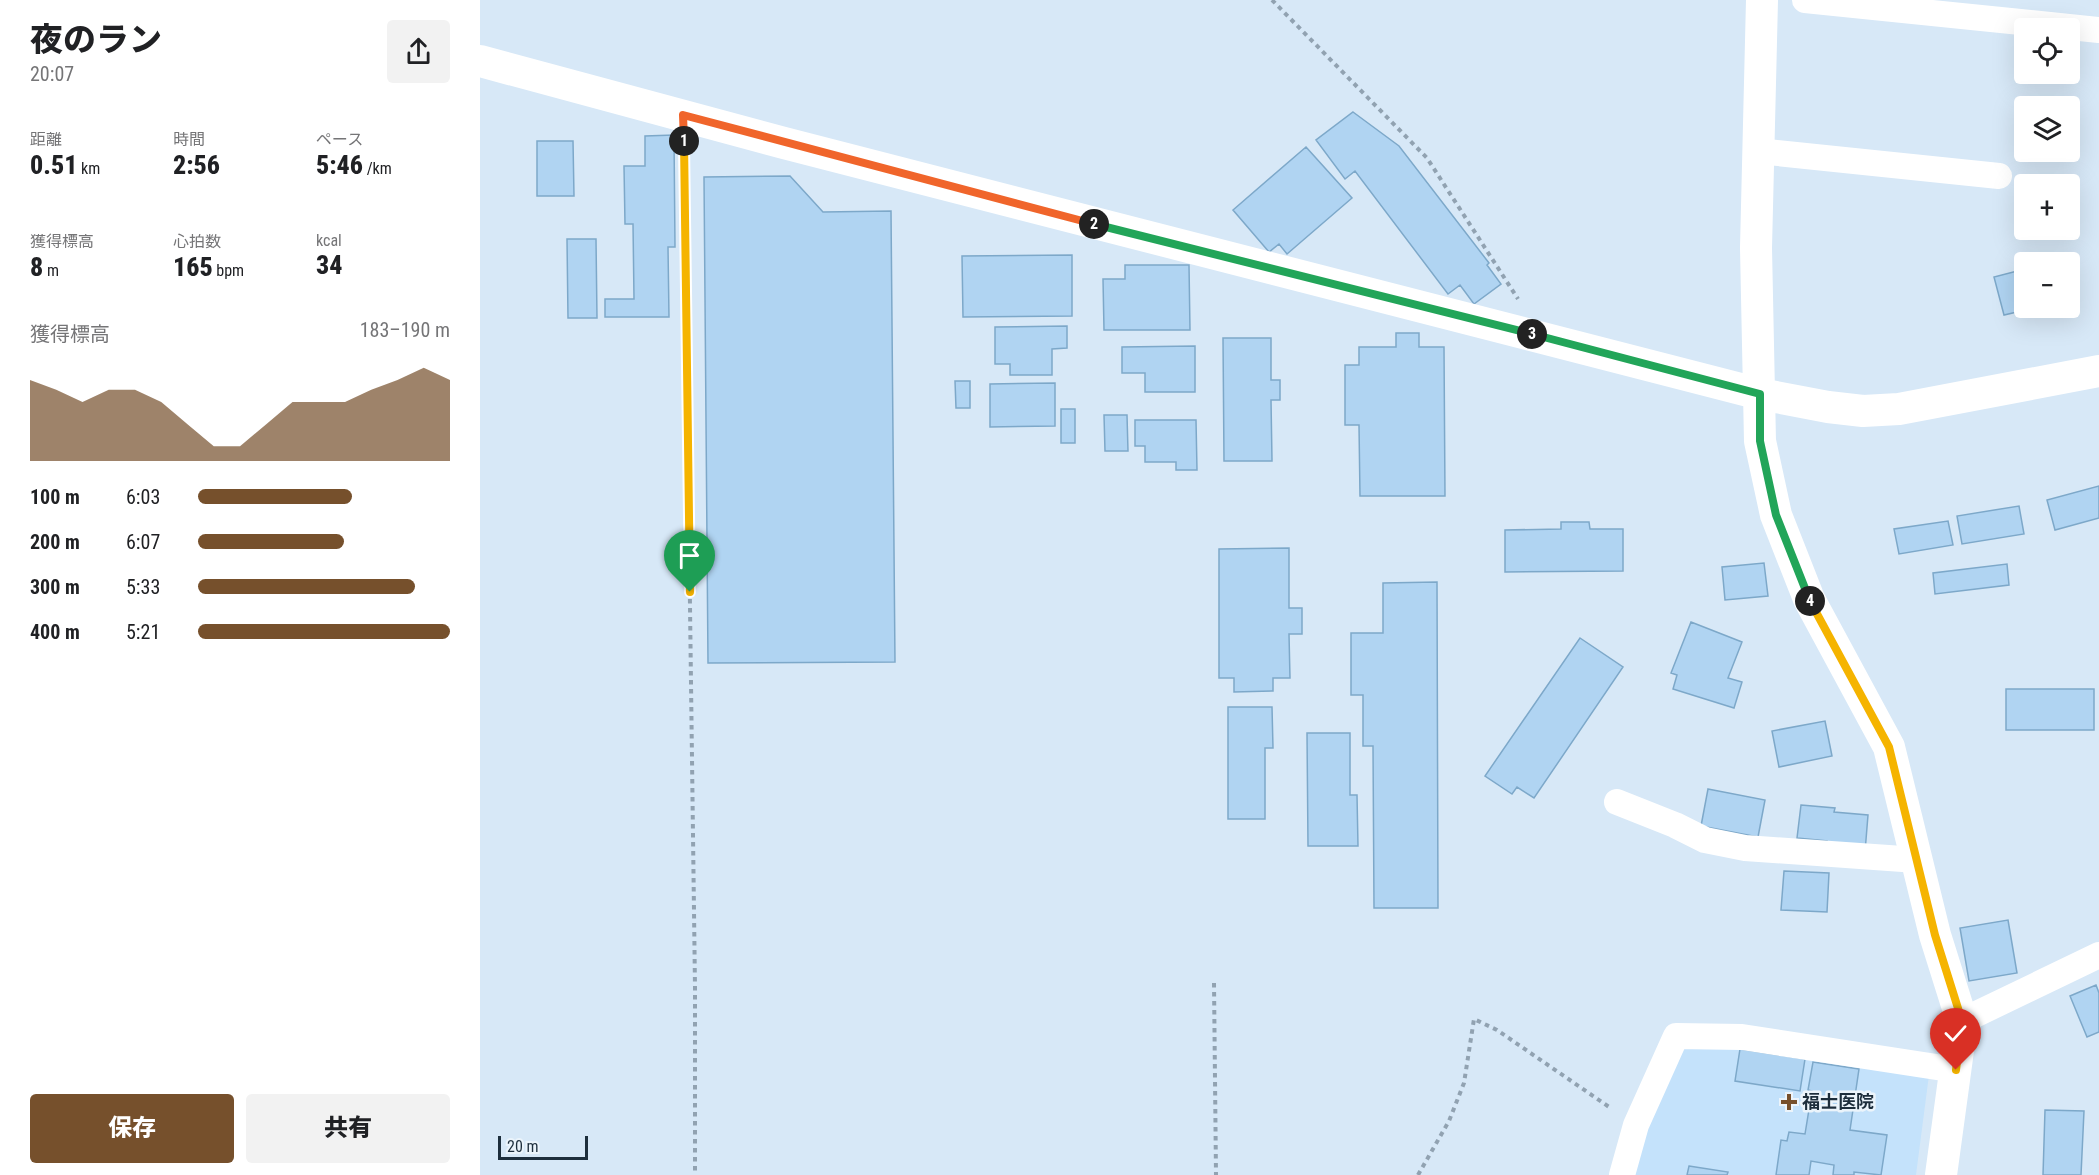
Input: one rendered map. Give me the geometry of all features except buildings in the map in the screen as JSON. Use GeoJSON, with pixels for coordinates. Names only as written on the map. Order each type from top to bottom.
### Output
{"type":"FeatureCollection","features":[{"type":"Feature","properties":{"kind":"street"},"geometry":{"type":"LineString","coordinates":[[1762,0],[1756,248],[1760,441],[1776,515],[1809,599],[1889,747],[1935,935],[1962,1021],[1941,1175]]}},
{"type":"Feature","properties":{"kind":"street"},"geometry":{"type":"LineString","coordinates":[[1805,0],[2099,30]]}},
{"type":"Feature","properties":{"kind":"street"},"geometry":{"type":"LineString","coordinates":[[480,61],[1195,250],[1760,394],[1863,411],[1899,409],[2099,371]]}},
{"type":"Feature","properties":{"kind":"street"},"geometry":{"type":"LineString","coordinates":[[1758,151],[1999,176]]}},
{"type":"Feature","properties":{"kind":"street"},"geometry":{"type":"LineString","coordinates":[[1617,802],[1675,825],[1705,840],[1745,848],[1917,860]]}},
{"type":"Feature","properties":{"kind":"street"},"geometry":{"type":"LineString","coordinates":[[1962,1021],[2099,955]]}},
{"type":"Feature","properties":{"kind":"street"},"geometry":{"type":"LineString","coordinates":[[1622,1175],[1636,1125],[1676,1036],[1742,1037],[1956,1070]]}},
{"type":"Feature","properties":{"kind":"path"},"geometry":{"type":"LineString","coordinates":[[1272,0],[1427,158],[1542,337]]}},
{"type":"Feature","properties":{"kind":"path"},"geometry":{"type":"LineString","coordinates":[[683,115],[695,987],[694,1175]]}},
{"type":"Feature","properties":{"kind":"path"},"geometry":{"type":"LineString","coordinates":[[1214,983],[1216,1175]]}},
{"type":"Feature","properties":{"kind":"path"},"geometry":{"type":"LineString","coordinates":[[1418,1175],[1449,1121],[1464,1083],[1474,1019],[1497,1030],[1636,1125]]}},
{"type":"Feature","properties":{"kind":"shaded area","name":"福士医院"},"geometry":{"type":"Polygon","coordinates":[[[1686,1041],[1929,1075],[1916,1175],[1627,1175],[1686,1041]]]}},
{"type":"Feature","properties":{"kind":"place","name":"福士医院"},"geometry":{"type":"Point","coordinates":[1789,1102]}},
{"type":"Feature","properties":{"kind":"route"},"geometry":{"type":"LineString","coordinates":[[690,592],[683,115],[1207,253],[1760,394],[1760,441],[1776,515],[1809,599],[1889,747],[1935,935],[1962,1021],[1956,1070]]}}]}
